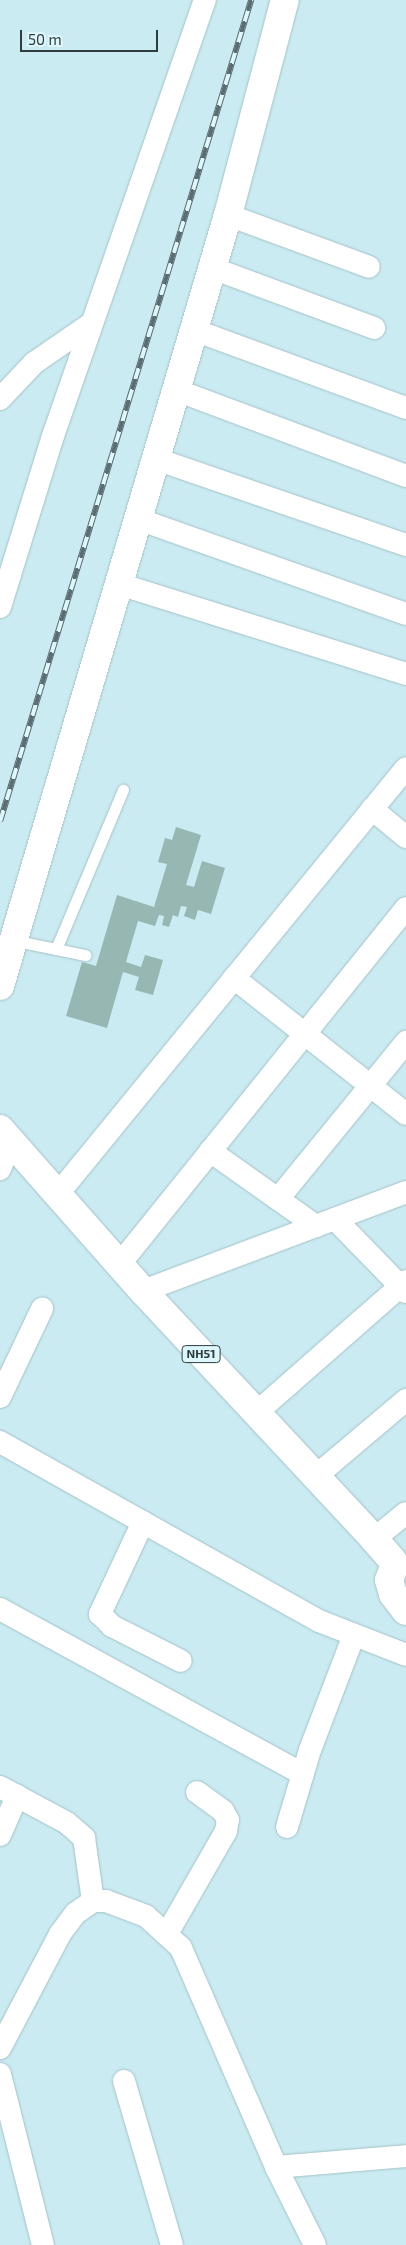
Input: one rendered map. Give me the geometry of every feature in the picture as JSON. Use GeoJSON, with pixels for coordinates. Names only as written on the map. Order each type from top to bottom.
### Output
{"type":"FeatureCollection","features":[{"type":"Feature","properties":{"kind":"main road"},"geometry":{"type":"LineString","coordinates":[[0,986],[12,940],[228,215],[285,0]]}},
{"type":"Feature","properties":{"kind":"main road","name":"NH51"},"geometry":{"type":"LineString","coordinates":[[5,1136],[119,1265],[392,1560],[398,1581],[392,1594],[406,1611]]}},
{"type":"Feature","properties":{"kind":"street"},"geometry":{"type":"LineString","coordinates":[[0,607],[92,322],[205,0]]}},
{"type":"Feature","properties":{"kind":"street"},"geometry":{"type":"LineString","coordinates":[[228,215],[369,267]]}},
{"type":"Feature","properties":{"kind":"street"},"geometry":{"type":"LineString","coordinates":[[212,268],[374,328]]}},
{"type":"Feature","properties":{"kind":"street"},"geometry":{"type":"LineString","coordinates":[[0,399],[34,363],[92,322]]}},
{"type":"Feature","properties":{"kind":"street"},"geometry":{"type":"LineString","coordinates":[[194,330],[406,408]]}},
{"type":"Feature","properties":{"kind":"street"},"geometry":{"type":"LineString","coordinates":[[176,390],[406,476]]}},
{"type":"Feature","properties":{"kind":"street"},"geometry":{"type":"LineString","coordinates":[[156,459],[406,545]]}},
{"type":"Feature","properties":{"kind":"street"},"geometry":{"type":"LineString","coordinates":[[138,518],[406,614]]}},
{"type":"Feature","properties":{"kind":"street"},"geometry":{"type":"LineString","coordinates":[[119,584],[406,674]]}},
{"type":"Feature","properties":{"kind":"street"},"geometry":{"type":"LineString","coordinates":[[57,1195],[406,768]]}},
{"type":"Feature","properties":{"kind":"street"},"geometry":{"type":"LineString","coordinates":[[372,809],[406,837]]}},
{"type":"Feature","properties":{"kind":"street"},"geometry":{"type":"LineString","coordinates":[[119,1265],[406,908]]}},
{"type":"Feature","properties":{"kind":"street"},"geometry":{"type":"LineString","coordinates":[[234,978],[406,1114]]}},
{"type":"Feature","properties":{"kind":"street"},"geometry":{"type":"LineString","coordinates":[[278,1199],[406,1042]]}},
{"type":"Feature","properties":{"kind":"street"},"geometry":{"type":"LineString","coordinates":[[0,1168],[5,1136]]}},
{"type":"Feature","properties":{"kind":"street"},"geometry":{"type":"LineString","coordinates":[[210,1151],[278,1199],[326,1222],[404,1286],[256,1412]]}},
{"type":"Feature","properties":{"kind":"street"},"geometry":{"type":"LineString","coordinates":[[143,1291],[406,1192]]}},
{"type":"Feature","properties":{"kind":"street"},"geometry":{"type":"LineString","coordinates":[[0,1397],[42,1309]]}},
{"type":"Feature","properties":{"kind":"street"},"geometry":{"type":"LineString","coordinates":[[316,1476],[406,1400]]}},
{"type":"Feature","properties":{"kind":"street"},"geometry":{"type":"LineString","coordinates":[[0,1442],[319,1621],[406,1655]]}},
{"type":"Feature","properties":{"kind":"street"},"geometry":{"type":"LineString","coordinates":[[374,1539],[406,1513]]}},
{"type":"Feature","properties":{"kind":"street"},"geometry":{"type":"LineString","coordinates":[[143,1522],[100,1614],[112,1626],[181,1661]]}},
{"type":"Feature","properties":{"kind":"street"},"geometry":{"type":"LineString","coordinates":[[0,1609],[303,1774]]}},
{"type":"Feature","properties":{"kind":"street"},"geometry":{"type":"LineString","coordinates":[[287,1827],[303,1774],[354,1635]]}},
{"type":"Feature","properties":{"kind":"street"},"geometry":{"type":"LineString","coordinates":[[0,1835],[9,1791],[67,1823],[84,1838],[93,1901]]}},
{"type":"Feature","properties":{"kind":"street"},"geometry":{"type":"LineString","coordinates":[[168,1932],[226,1831],[228,1820],[223,1811],[197,1792]]}},
{"type":"Feature","properties":{"kind":"street"},"geometry":{"type":"LineString","coordinates":[[0,2048],[60,1934],[76,1913],[93,1901],[126,1907],[168,1932],[181,1948],[276,2167],[316,2245]]}},
{"type":"Feature","properties":{"kind":"street"},"geometry":{"type":"LineString","coordinates":[[0,2074],[43,2245]]}},
{"type":"Feature","properties":{"kind":"street"},"geometry":{"type":"LineString","coordinates":[[124,2081],[172,2245]]}},
{"type":"Feature","properties":{"kind":"street"},"geometry":{"type":"LineString","coordinates":[[276,2167],[406,2156]]}},
{"type":"Feature","properties":{"kind":"lane"},"geometry":{"type":"LineString","coordinates":[[56,949],[123,790]]}},
{"type":"Feature","properties":{"kind":"lane"},"geometry":{"type":"LineString","coordinates":[[12,940],[85,955]]}},
{"type":"Feature","properties":{"kind":"building"},"geometry":{"type":"Polygon","coordinates":[[[176,827],[201,835],[186,885],[194,887],[202,861],[225,868],[211,914],[198,910],[195,920],[184,916],[187,907],[181,906],[178,917],[173,915],[169,927],[162,925],[164,916],[159,915],[155,926],[138,921],[126,962],[141,967],[145,955],[163,960],[153,995],[135,990],[139,977],[123,972],[107,1028],[66,1016],[82,962],[96,966],[117,895],[154,907],[167,864],[158,862],[165,838],[172,840],[176,827]]]}},
{"type":"Feature","properties":{"kind":"railway"},"geometry":{"type":"LineString","coordinates":[[0,821],[251,0]]}}]}
